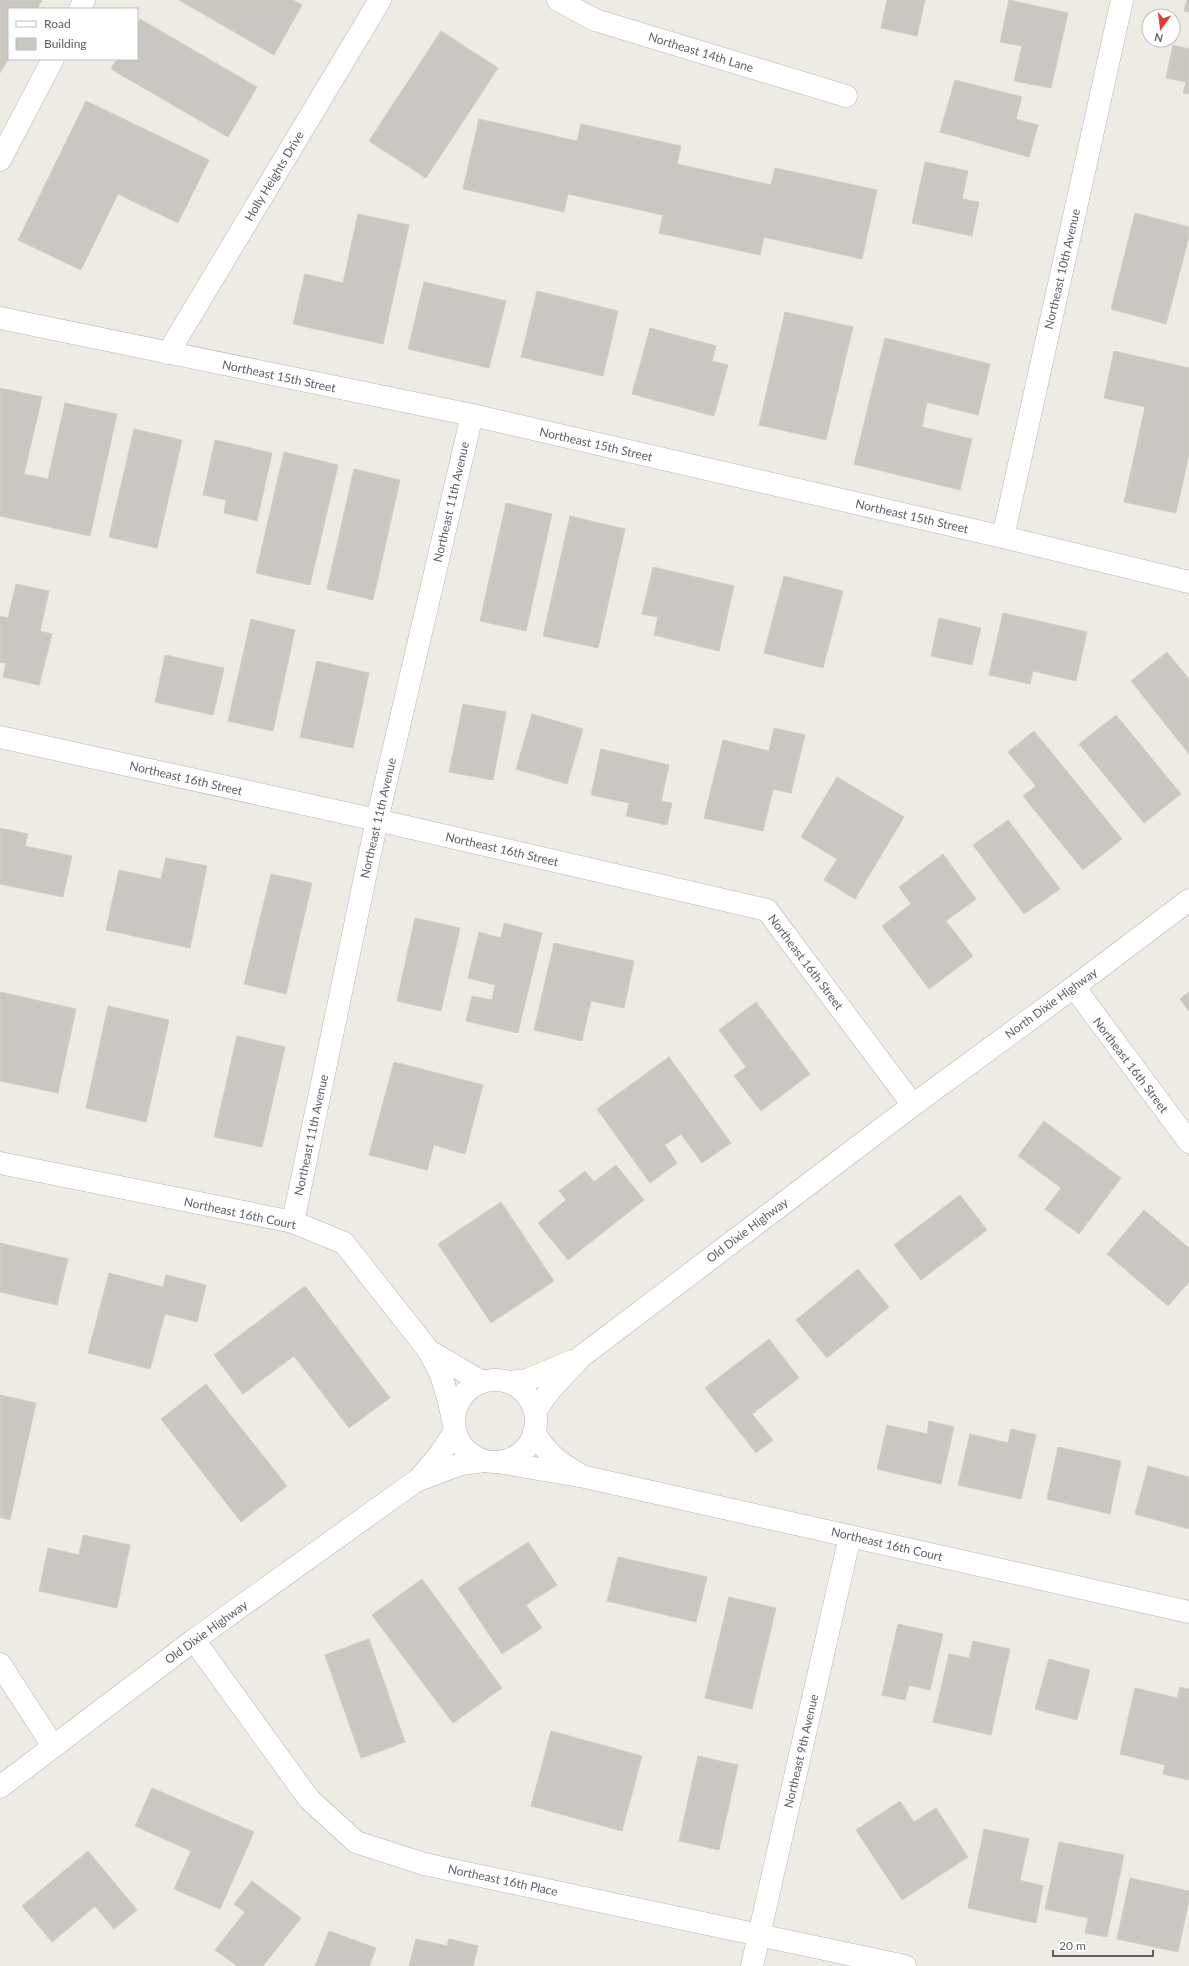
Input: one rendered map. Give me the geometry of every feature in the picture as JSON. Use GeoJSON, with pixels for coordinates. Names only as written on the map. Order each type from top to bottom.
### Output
{"type":"FeatureCollection","features":[{"type":"Feature","properties":{"kind":"street","name":"Holly Heights Drive"},"geometry":{"type":"LineString","coordinates":[[168,353],[380,0]]}},
{"type":"Feature","properties":{"kind":"street","name":"Northeast 14th Lane"},"geometry":{"type":"LineString","coordinates":[[558,0],[595,20],[846,96]]}},
{"type":"Feature","properties":{"kind":"street","name":"Northeast 10th Avenue"},"geometry":{"type":"LineString","coordinates":[[1003,537],[1122,0]]}},
{"type":"Feature","properties":{"kind":"street"},"geometry":{"type":"LineString","coordinates":[[0,160],[52,60]]}},
{"type":"Feature","properties":{"kind":"street","name":"Northeast 15th Street"},"geometry":{"type":"LineString","coordinates":[[0,318],[472,415],[1003,537],[1189,582]]}},
{"type":"Feature","properties":{"kind":"street","name":"Northeast 11th Avenue"},"geometry":{"type":"LineString","coordinates":[[293,1222],[377,820],[472,415]]}},
{"type":"Feature","properties":{"kind":"street","name":"Northeast 16th Street"},"geometry":{"type":"LineString","coordinates":[[0,737],[377,820],[767,910],[913,1105]]}},
{"type":"Feature","properties":{"kind":"street","name":"North Dixie Highway"},"geometry":{"type":"LineString","coordinates":[[913,1105],[1074,987],[1189,900]]}},
{"type":"Feature","properties":{"kind":"street","name":"Northeast 16th Street"},"geometry":{"type":"LineString","coordinates":[[1074,987],[1189,1142]]}},
{"type":"Feature","properties":{"kind":"street","name":"Old Dixie Highway"},"geometry":{"type":"LineString","coordinates":[[535,1422],[551,1389],[582,1356],[913,1105]]}},
{"type":"Feature","properties":{"kind":"street","name":"Northeast 16th Court"},"geometry":{"type":"LineString","coordinates":[[0,1163],[293,1222],[344,1243],[429,1351],[441,1375],[449,1401],[454,1426]]}},
{"type":"Feature","properties":{"kind":"street","name":"Northeast 16th Court"},"geometry":{"type":"LineString","coordinates":[[429,1351],[482,1382]]}},
{"type":"Feature","properties":{"kind":"street","name":"Old Dixie Highway"},"geometry":{"type":"LineString","coordinates":[[508,1382],[528,1380],[582,1356]]}},
{"type":"Feature","properties":{"kind":"street"},"geometry":{"type":"LineString","coordinates":[[495,1380],[508,1382],[520,1388],[530,1399],[535,1422],[530,1444],[521,1453],[510,1459],[491,1461],[474,1456],[465,1450],[458,1441],[454,1426],[455,1409],[461,1397],[470,1388],[482,1382],[495,1380]]}},
{"type":"Feature","properties":{"kind":"street","name":"Northeast 16th Court"},"geometry":{"type":"LineString","coordinates":[[535,1422],[543,1448],[558,1462],[585,1477]]}},
{"type":"Feature","properties":{"kind":"street","name":"Old Dixie Highway"},"geometry":{"type":"LineString","coordinates":[[0,1787],[194,1640],[416,1481],[440,1454],[454,1426]]}},
{"type":"Feature","properties":{"kind":"street","name":"Old Dixie Highway"},"geometry":{"type":"LineString","coordinates":[[416,1481],[461,1464],[491,1461]]}},
{"type":"Feature","properties":{"kind":"street","name":"Northeast 16th Court"},"geometry":{"type":"LineString","coordinates":[[491,1461],[585,1477],[1189,1612]]}},
{"type":"Feature","properties":{"kind":"street","name":"Northeast 9th Avenue"},"geometry":{"type":"LineString","coordinates":[[752,1966],[850,1536]]}},
{"type":"Feature","properties":{"kind":"street","name":"Northeast 16th Place"},"geometry":{"type":"LineString","coordinates":[[194,1640],[309,1799],[356,1842],[424,1864],[905,1966]]}},
{"type":"Feature","properties":{"kind":"street"},"geometry":{"type":"LineString","coordinates":[[0,1664],[53,1746]]}},
{"type":"Feature","properties":{"kind":"building"},"geometry":{"type":"Polygon","coordinates":[[[0,0],[42,0],[38,8],[8,8],[8,60],[0,73],[0,0]]]}},
{"type":"Feature","properties":{"kind":"building"},"geometry":{"type":"Polygon","coordinates":[[[179,0],[293,0],[302,5],[274,55],[179,0]]]}},
{"type":"Feature","properties":{"kind":"building"},"geometry":{"type":"Polygon","coordinates":[[[887,0],[925,0],[917,36],[881,28],[887,0]]]}},
{"type":"Feature","properties":{"kind":"building"},"geometry":{"type":"Polygon","coordinates":[[[1009,0],[1068,13],[1051,88],[1014,81],[1022,46],[1000,42],[1009,0]]]}},
{"type":"Feature","properties":{"kind":"building"},"geometry":{"type":"Polygon","coordinates":[[[1187,0],[1189,0],[1189,12],[1184,11],[1187,0]]]}},
{"type":"Feature","properties":{"kind":"building"},"geometry":{"type":"Polygon","coordinates":[[[140,19],[257,87],[228,137],[111,69],[116,60],[138,60],[138,23],[140,19]]]}},
{"type":"Feature","properties":{"kind":"building"},"geometry":{"type":"Polygon","coordinates":[[[441,31],[498,68],[426,178],[369,141],[441,31]]]}},
{"type":"Feature","properties":{"kind":"building"},"geometry":{"type":"Polygon","coordinates":[[[1181,47],[1189,49],[1189,94],[1183,93],[1186,82],[1166,78],[1172,48],[1181,47]]]}},
{"type":"Feature","properties":{"kind":"building"},"geometry":{"type":"Polygon","coordinates":[[[955,80],[1022,97],[1016,119],[1038,125],[1029,157],[940,132],[955,80]]]}},
{"type":"Feature","properties":{"kind":"building"},"geometry":{"type":"Polygon","coordinates":[[[86,101],[209,160],[178,223],[118,194],[81,270],[18,240],[86,101]]]}},
{"type":"Feature","properties":{"kind":"building"},"geometry":{"type":"Polygon","coordinates":[[[479,119],[577,141],[581,124],[681,146],[677,164],[771,185],[775,168],[877,190],[862,259],[764,237],[760,255],[659,233],[663,215],[568,194],[564,212],[463,189],[479,119]]]}},
{"type":"Feature","properties":{"kind":"building"},"geometry":{"type":"Polygon","coordinates":[[[925,162],[968,171],[962,199],[979,202],[972,236],[912,223],[925,162]]]}},
{"type":"Feature","properties":{"kind":"building"},"geometry":{"type":"Polygon","coordinates":[[[1135,213],[1189,227],[1189,237],[1166,324],[1111,309],[1135,213]]]}},
{"type":"Feature","properties":{"kind":"building"},"geometry":{"type":"Polygon","coordinates":[[[358,214],[409,225],[383,344],[293,324],[305,274],[343,283],[358,214]]]}},
{"type":"Feature","properties":{"kind":"building"},"geometry":{"type":"Polygon","coordinates":[[[424,282],[506,301],[489,368],[408,349],[424,282]]]}},
{"type":"Feature","properties":{"kind":"building"},"geometry":{"type":"Polygon","coordinates":[[[537,291],[618,311],[603,376],[521,357],[537,291]]]}},
{"type":"Feature","properties":{"kind":"building"},"geometry":{"type":"Polygon","coordinates":[[[785,312],[853,327],[826,440],[759,425],[785,312]]]}},
{"type":"Feature","properties":{"kind":"building"},"geometry":{"type":"Polygon","coordinates":[[[650,328],[716,346],[712,361],[728,365],[714,416],[632,394],[650,328]]]}},
{"type":"Feature","properties":{"kind":"building"},"geometry":{"type":"Polygon","coordinates":[[[885,338],[990,364],[978,415],[927,402],[922,427],[972,439],[960,490],[854,464],[885,338]]]}},
{"type":"Feature","properties":{"kind":"building"},"geometry":{"type":"Polygon","coordinates":[[[1114,351],[1189,368],[1189,454],[1176,513],[1124,502],[1145,407],[1104,398],[1114,351]]]}},
{"type":"Feature","properties":{"kind":"building"},"geometry":{"type":"Polygon","coordinates":[[[0,388],[42,397],[24,474],[48,479],[65,403],[117,414],[90,536],[0,516],[0,388]]]}},
{"type":"Feature","properties":{"kind":"building"},"geometry":{"type":"Polygon","coordinates":[[[134,429],[182,440],[157,548],[109,537],[134,429]]]}},
{"type":"Feature","properties":{"kind":"building"},"geometry":{"type":"Polygon","coordinates":[[[215,440],[272,453],[257,521],[224,513],[226,500],[203,495],[215,440]]]}},
{"type":"Feature","properties":{"kind":"building"},"geometry":{"type":"Polygon","coordinates":[[[284,452],[338,465],[310,585],[256,573],[284,452]]]}},
{"type":"Feature","properties":{"kind":"building"},"geometry":{"type":"Polygon","coordinates":[[[354,469],[400,480],[373,600],[327,589],[354,469]]]}},
{"type":"Feature","properties":{"kind":"building"},"geometry":{"type":"Polygon","coordinates":[[[506,503],[552,514],[526,631],[480,621],[506,503]]]}},
{"type":"Feature","properties":{"kind":"building"},"geometry":{"type":"Polygon","coordinates":[[[570,516],[625,529],[598,648],[543,636],[570,516]]]}},
{"type":"Feature","properties":{"kind":"building"},"geometry":{"type":"Polygon","coordinates":[[[653,567],[734,586],[719,651],[654,635],[658,617],[642,614],[653,567]]]}},
{"type":"Feature","properties":{"kind":"building"},"geometry":{"type":"Polygon","coordinates":[[[784,576],[843,591],[823,668],[764,653],[784,576]]]}},
{"type":"Feature","properties":{"kind":"building"},"geometry":{"type":"Polygon","coordinates":[[[16,584],[49,591],[40,631],[52,634],[39,685],[3,677],[6,663],[0,662],[0,616],[8,618],[16,584]]]}},
{"type":"Feature","properties":{"kind":"building"},"geometry":{"type":"Polygon","coordinates":[[[1003,613],[1087,632],[1076,681],[1033,671],[1030,684],[989,675],[1003,613]]]}},
{"type":"Feature","properties":{"kind":"building"},"geometry":{"type":"Polygon","coordinates":[[[939,618],[981,628],[972,665],[931,656],[939,618]]]}},
{"type":"Feature","properties":{"kind":"building"},"geometry":{"type":"Polygon","coordinates":[[[251,619],[295,630],[273,731],[228,721],[251,619]]]}},
{"type":"Feature","properties":{"kind":"building"},"geometry":{"type":"Polygon","coordinates":[[[1167,652],[1189,679],[1189,754],[1131,681],[1167,652]]]}},
{"type":"Feature","properties":{"kind":"building"},"geometry":{"type":"Polygon","coordinates":[[[165,655],[224,668],[213,715],[155,702],[165,655]]]}},
{"type":"Feature","properties":{"kind":"building"},"geometry":{"type":"Polygon","coordinates":[[[317,661],[369,673],[353,748],[300,737],[317,661]]]}},
{"type":"Feature","properties":{"kind":"building"},"geometry":{"type":"Polygon","coordinates":[[[463,704],[506,712],[493,780],[449,772],[463,704]]]}},
{"type":"Feature","properties":{"kind":"building"},"geometry":{"type":"Polygon","coordinates":[[[532,714],[583,729],[567,784],[516,769],[532,714]]]}},
{"type":"Feature","properties":{"kind":"building"},"geometry":{"type":"Polygon","coordinates":[[[1116,715],[1181,794],[1144,823],[1079,744],[1116,715]]]}},
{"type":"Feature","properties":{"kind":"building"},"geometry":{"type":"Polygon","coordinates":[[[774,728],[805,735],[791,793],[773,789],[763,831],[704,818],[723,740],[769,751],[774,728]]]}},
{"type":"Feature","properties":{"kind":"building"},"geometry":{"type":"Polygon","coordinates":[[[1034,731],[1122,839],[1083,870],[1023,796],[1036,786],[1008,752],[1034,731]]]}},
{"type":"Feature","properties":{"kind":"building"},"geometry":{"type":"Polygon","coordinates":[[[601,749],[669,765],[661,801],[672,803],[667,825],[626,816],[629,803],[591,795],[601,749]]]}},
{"type":"Feature","properties":{"kind":"building"},"geometry":{"type":"Polygon","coordinates":[[[837,777],[904,817],[855,899],[824,880],[837,859],[801,837],[837,777]]]}},
{"type":"Feature","properties":{"kind":"building"},"geometry":{"type":"Polygon","coordinates":[[[1008,820],[1060,889],[1024,914],[973,845],[1008,820]]]}},
{"type":"Feature","properties":{"kind":"building"},"geometry":{"type":"Polygon","coordinates":[[[0,828],[28,834],[25,846],[72,856],[63,897],[0,884],[0,828]]]}},
{"type":"Feature","properties":{"kind":"building"},"geometry":{"type":"Polygon","coordinates":[[[943,854],[976,899],[946,921],[973,956],[929,989],[882,926],[911,904],[899,887],[943,854]]]}},
{"type":"Feature","properties":{"kind":"building"},"geometry":{"type":"Polygon","coordinates":[[[166,858],[207,866],[190,948],[106,930],[119,870],[161,879],[166,858]]]}},
{"type":"Feature","properties":{"kind":"building"},"geometry":{"type":"Polygon","coordinates":[[[271,874],[312,883],[286,994],[244,984],[271,874]]]}},
{"type":"Feature","properties":{"kind":"building"},"geometry":{"type":"Polygon","coordinates":[[[415,918],[460,928],[441,1011],[397,1001],[415,918]]]}},
{"type":"Feature","properties":{"kind":"building"},"geometry":{"type":"Polygon","coordinates":[[[504,923],[542,933],[518,1033],[466,1021],[472,996],[492,1000],[495,985],[468,978],[479,932],[501,938],[504,923]]]}},
{"type":"Feature","properties":{"kind":"building"},"geometry":{"type":"Polygon","coordinates":[[[554,943],[634,961],[624,1008],[591,1001],[582,1041],[534,1030],[554,943]]]}},
{"type":"Feature","properties":{"kind":"building"},"geometry":{"type":"Polygon","coordinates":[[[0,992],[76,1009],[58,1093],[0,1081],[0,992]]]}},
{"type":"Feature","properties":{"kind":"building"},"geometry":{"type":"Polygon","coordinates":[[[1189,992],[1189,1011],[1180,999],[1189,992]]]}},
{"type":"Feature","properties":{"kind":"building"},"geometry":{"type":"Polygon","coordinates":[[[756,1002],[810,1074],[761,1111],[734,1076],[746,1067],[719,1030],[756,1002]]]}},
{"type":"Feature","properties":{"kind":"building"},"geometry":{"type":"Polygon","coordinates":[[[108,1006],[169,1020],[146,1122],[86,1108],[108,1006]]]}},
{"type":"Feature","properties":{"kind":"building"},"geometry":{"type":"Polygon","coordinates":[[[237,1036],[285,1047],[262,1147],[214,1137],[237,1036]]]}},
{"type":"Feature","properties":{"kind":"building"},"geometry":{"type":"Polygon","coordinates":[[[669,1057],[731,1143],[702,1163],[681,1134],[665,1145],[677,1163],[650,1183],[597,1109],[669,1057]]]}},
{"type":"Feature","properties":{"kind":"building"},"geometry":{"type":"Polygon","coordinates":[[[394,1062],[483,1085],[465,1154],[434,1145],[427,1170],[369,1155],[394,1062]]]}},
{"type":"Feature","properties":{"kind":"building"},"geometry":{"type":"Polygon","coordinates":[[[1044,1121],[1121,1178],[1079,1234],[1045,1209],[1061,1188],[1018,1156],[1044,1121]]]}},
{"type":"Feature","properties":{"kind":"building"},"geometry":{"type":"Polygon","coordinates":[[[616,1165],[644,1200],[568,1260],[538,1223],[566,1200],[559,1191],[585,1171],[594,1182],[616,1165]]]}},
{"type":"Feature","properties":{"kind":"building"},"geometry":{"type":"Polygon","coordinates":[[[960,1195],[987,1230],[921,1280],[894,1245],[960,1195]]]}},
{"type":"Feature","properties":{"kind":"building"},"geometry":{"type":"Polygon","coordinates":[[[501,1202],[554,1281],[491,1323],[438,1244],[501,1202]]]}},
{"type":"Feature","properties":{"kind":"building"},"geometry":{"type":"Polygon","coordinates":[[[1144,1210],[1189,1248],[1189,1282],[1168,1306],[1107,1254],[1144,1210]]]}},
{"type":"Feature","properties":{"kind":"building"},"geometry":{"type":"Polygon","coordinates":[[[0,1243],[68,1259],[57,1305],[0,1292],[0,1243]]]}},
{"type":"Feature","properties":{"kind":"building"},"geometry":{"type":"Polygon","coordinates":[[[858,1269],[889,1307],[827,1358],[796,1320],[858,1269]]]}},
{"type":"Feature","properties":{"kind":"building"},"geometry":{"type":"Polygon","coordinates":[[[109,1273],[163,1287],[166,1275],[206,1285],[197,1322],[165,1314],[150,1369],[88,1353],[109,1273]]]}},
{"type":"Feature","properties":{"kind":"building"},"geometry":{"type":"Polygon","coordinates":[[[305,1286],[390,1398],[349,1428],[294,1356],[243,1394],[214,1355],[305,1286]]]}},
{"type":"Feature","properties":{"kind":"building"},"geometry":{"type":"Polygon","coordinates":[[[769,1339],[799,1378],[752,1414],[773,1440],[756,1453],[705,1388],[769,1339]]]}},
{"type":"Feature","properties":{"kind":"building"},"geometry":{"type":"Polygon","coordinates":[[[206,1384],[287,1486],[241,1522],[161,1419],[206,1384]]]}},
{"type":"Feature","properties":{"kind":"building"},"geometry":{"type":"Polygon","coordinates":[[[0,1395],[36,1403],[10,1520],[0,1517],[0,1395]]]}},
{"type":"Feature","properties":{"kind":"building"},"geometry":{"type":"Polygon","coordinates":[[[929,1421],[954,1427],[941,1484],[877,1469],[887,1425],[927,1434],[929,1421]]]}},
{"type":"Feature","properties":{"kind":"building"},"geometry":{"type":"Polygon","coordinates":[[[1011,1429],[1036,1435],[1021,1499],[958,1485],[970,1434],[1008,1443],[1011,1429]]]}},
{"type":"Feature","properties":{"kind":"building"},"geometry":{"type":"Polygon","coordinates":[[[1058,1447],[1121,1461],[1110,1514],[1047,1499],[1058,1447]]]}},
{"type":"Feature","properties":{"kind":"building"},"geometry":{"type":"Polygon","coordinates":[[[1148,1466],[1189,1477],[1189,1529],[1135,1514],[1148,1466]]]}},
{"type":"Feature","properties":{"kind":"building"},"geometry":{"type":"Polygon","coordinates":[[[83,1535],[130,1545],[117,1608],[39,1591],[48,1548],[79,1555],[83,1535]]]}},
{"type":"Feature","properties":{"kind":"building"},"geometry":{"type":"Polygon","coordinates":[[[528,1542],[557,1585],[526,1605],[542,1628],[502,1654],[458,1588],[528,1542]]]}},
{"type":"Feature","properties":{"kind":"building"},"geometry":{"type":"Polygon","coordinates":[[[618,1557],[707,1577],[696,1622],[607,1601],[618,1557]]]}},
{"type":"Feature","properties":{"kind":"building"},"geometry":{"type":"Polygon","coordinates":[[[422,1579],[502,1688],[453,1723],[372,1615],[422,1579]]]}},
{"type":"Feature","properties":{"kind":"building"},"geometry":{"type":"Polygon","coordinates":[[[729,1597],[776,1608],[752,1709],[705,1698],[729,1597]]]}},
{"type":"Feature","properties":{"kind":"building"},"geometry":{"type":"Polygon","coordinates":[[[898,1624],[943,1634],[930,1690],[909,1685],[905,1700],[882,1695],[898,1624]]]}},
{"type":"Feature","properties":{"kind":"building"},"geometry":{"type":"Polygon","coordinates":[[[369,1639],[405,1742],[361,1758],[325,1655],[369,1639]]]}},
{"type":"Feature","properties":{"kind":"building"},"geometry":{"type":"Polygon","coordinates":[[[973,1641],[1010,1649],[991,1735],[933,1722],[949,1654],[969,1658],[973,1641]]]}},
{"type":"Feature","properties":{"kind":"building"},"geometry":{"type":"Polygon","coordinates":[[[1049,1659],[1090,1670],[1077,1720],[1035,1709],[1049,1659]]]}},
{"type":"Feature","properties":{"kind":"building"},"geometry":{"type":"Polygon","coordinates":[[[1180,1687],[1189,1689],[1189,1780],[1163,1774],[1165,1765],[1120,1754],[1135,1688],[1177,1698],[1180,1687]]]}},
{"type":"Feature","properties":{"kind":"building"},"geometry":{"type":"Polygon","coordinates":[[[551,1731],[642,1756],[622,1831],[531,1806],[551,1731]]]}},
{"type":"Feature","properties":{"kind":"building"},"geometry":{"type":"Polygon","coordinates":[[[698,1756],[738,1765],[719,1850],[679,1841],[698,1756]]]}},
{"type":"Feature","properties":{"kind":"building"},"geometry":{"type":"Polygon","coordinates":[[[152,1788],[254,1832],[220,1909],[174,1889],[191,1851],[135,1826],[152,1788]]]}},
{"type":"Feature","properties":{"kind":"building"},"geometry":{"type":"Polygon","coordinates":[[[900,1801],[914,1822],[936,1808],[968,1857],[902,1900],[856,1830],[900,1801]]]}},
{"type":"Feature","properties":{"kind":"building"},"geometry":{"type":"Polygon","coordinates":[[[984,1829],[1029,1839],[1020,1880],[1043,1886],[1036,1923],[968,1908],[984,1829]]]}},
{"type":"Feature","properties":{"kind":"building"},"geometry":{"type":"Polygon","coordinates":[[[1059,1842],[1124,1855],[1107,1937],[1085,1933],[1088,1918],[1045,1909],[1059,1842]]]}},
{"type":"Feature","properties":{"kind":"building"},"geometry":{"type":"Polygon","coordinates":[[[88,1851],[137,1910],[114,1929],[95,1906],[52,1942],[22,1906],[88,1851]]]}},
{"type":"Feature","properties":{"kind":"building"},"geometry":{"type":"Polygon","coordinates":[[[1130,1878],[1189,1891],[1189,1900],[1178,1952],[1117,1939],[1130,1878]]]}},
{"type":"Feature","properties":{"kind":"building"},"geometry":{"type":"Polygon","coordinates":[[[252,1881],[301,1918],[263,1966],[237,1966],[215,1950],[245,1912],[234,1904],[252,1881]]]}},
{"type":"Feature","properties":{"kind":"building"},"geometry":{"type":"Polygon","coordinates":[[[329,1931],[376,1948],[369,1966],[315,1966],[329,1931]]]}},
{"type":"Feature","properties":{"kind":"building"},"geometry":{"type":"Polygon","coordinates":[[[416,1939],[447,1946],[449,1939],[478,1946],[473,1966],[409,1966],[416,1939]]]}}]}
